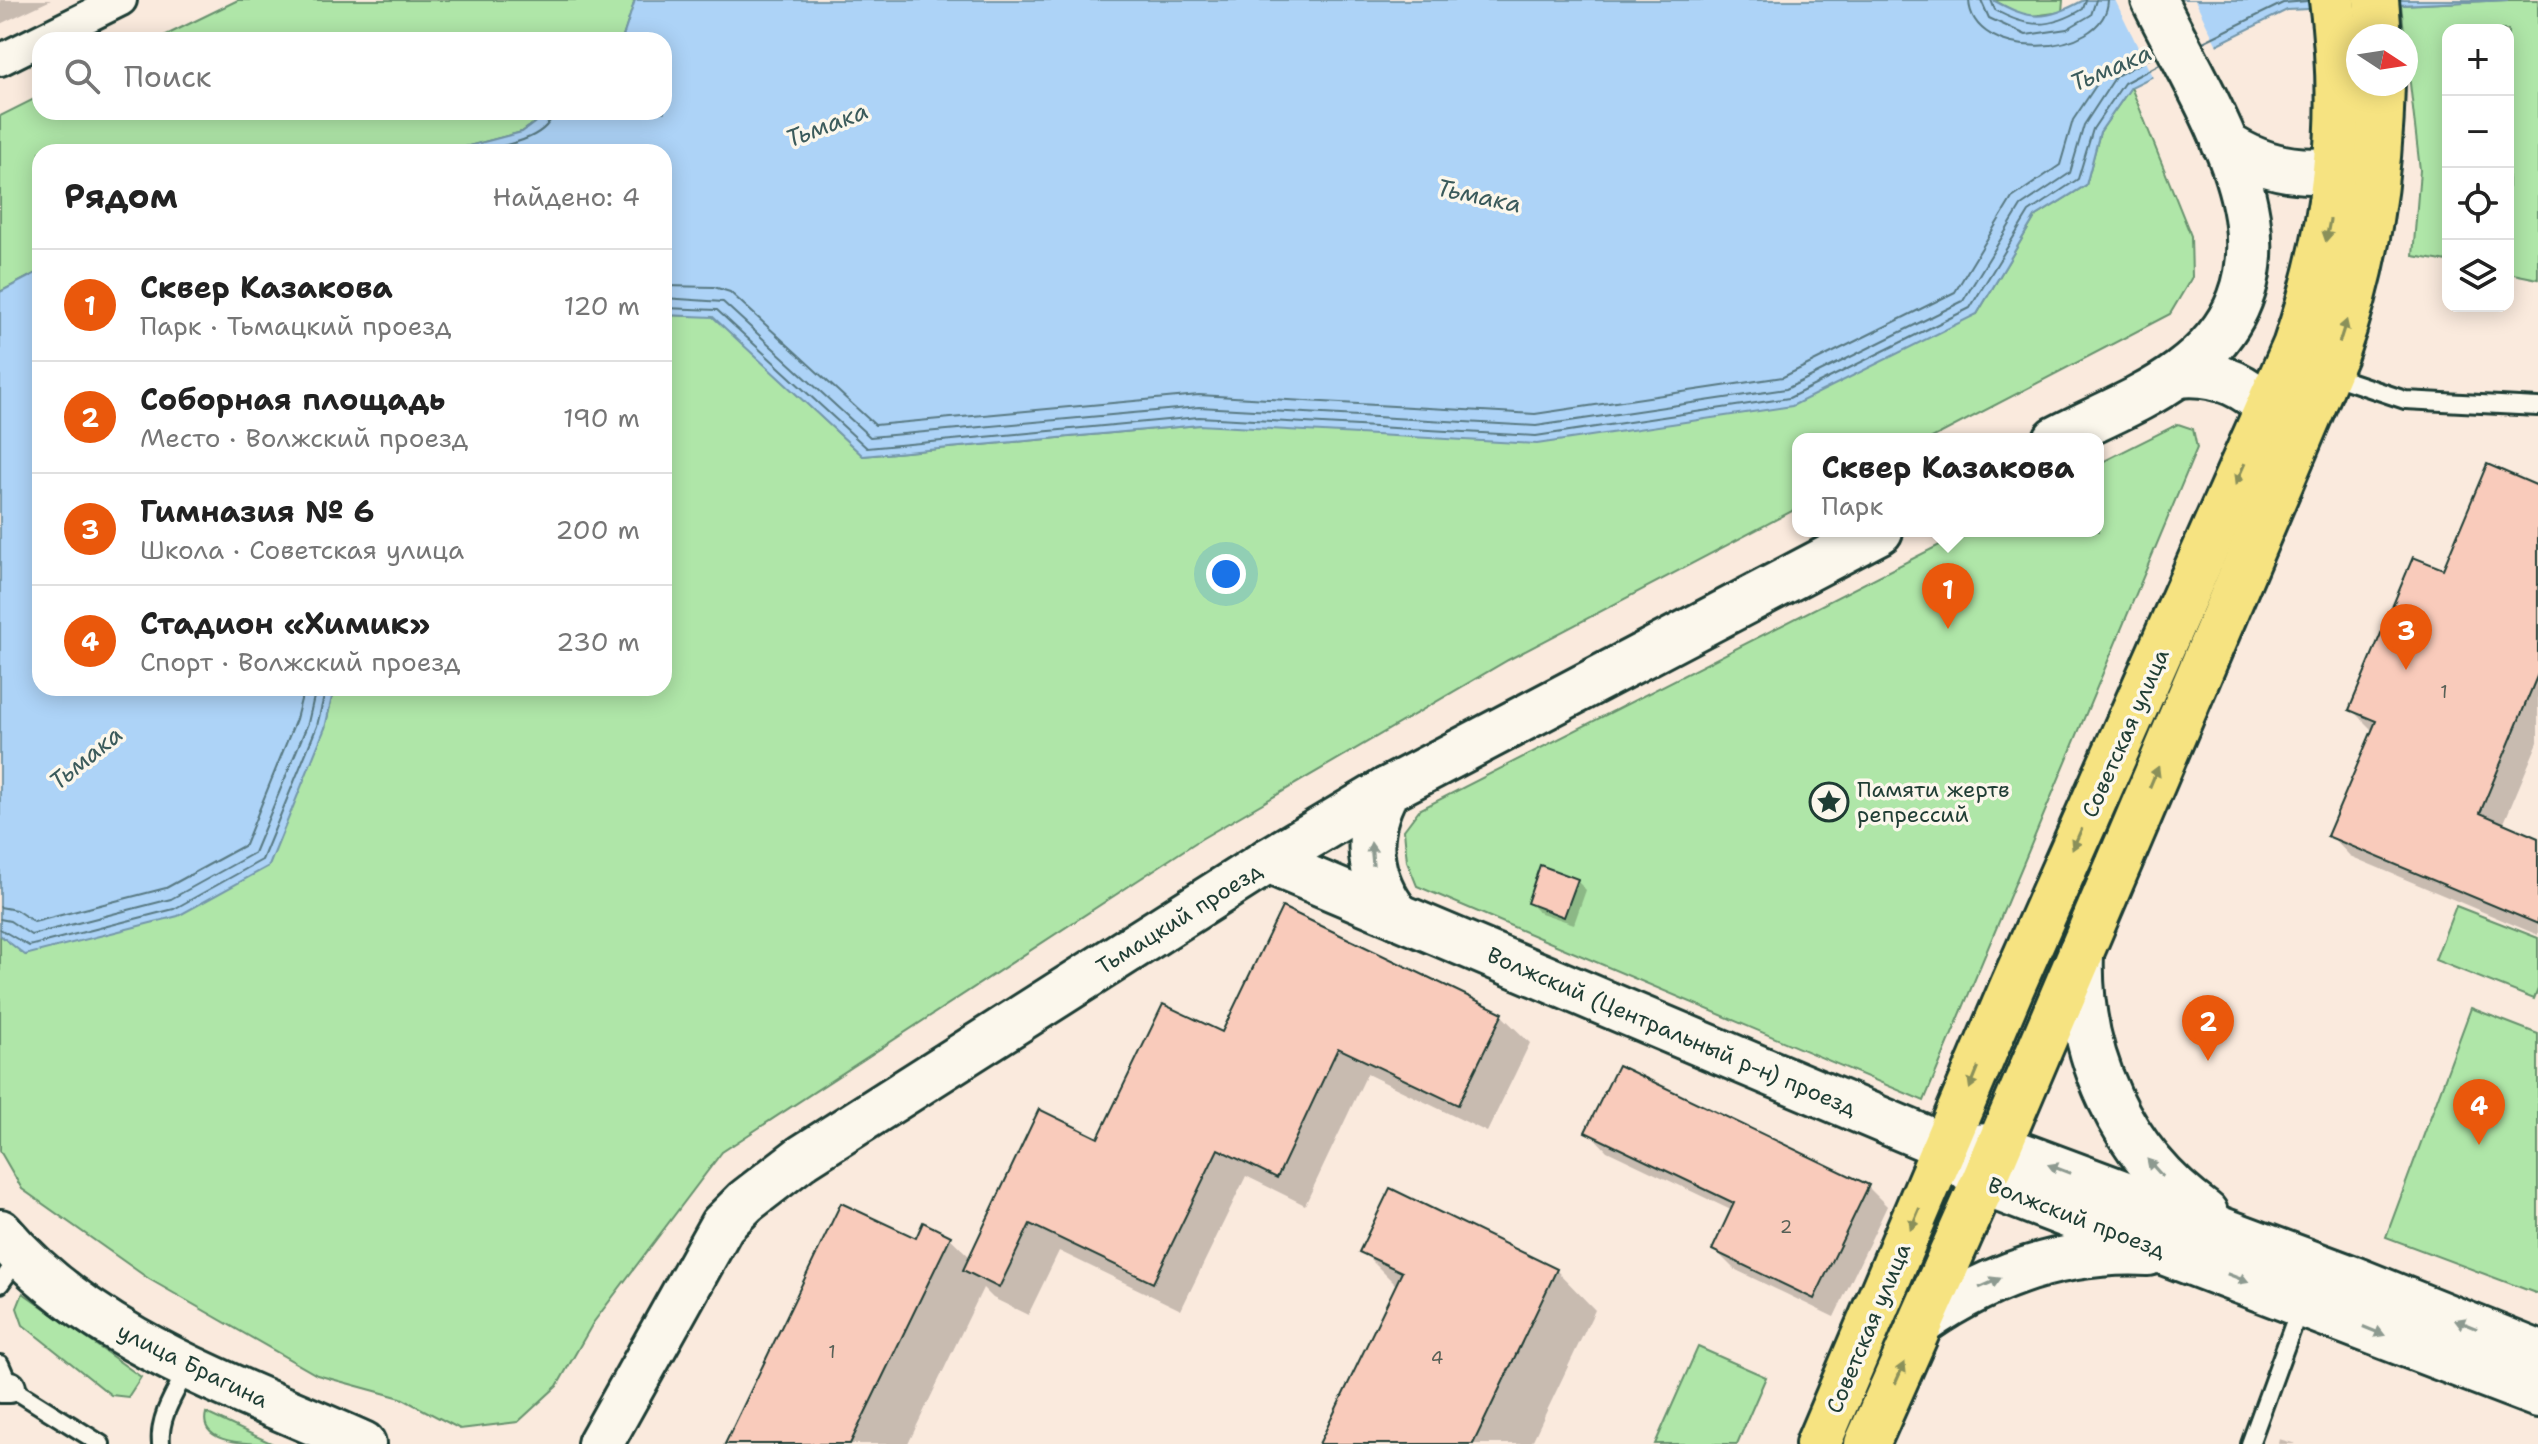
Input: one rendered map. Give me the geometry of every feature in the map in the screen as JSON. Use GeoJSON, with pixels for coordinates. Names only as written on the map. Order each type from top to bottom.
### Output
{"type":"FeatureCollection","features":[{"type":"Feature","properties":{"kind":"main road"},"geometry":{"type":"LineString","coordinates":[[2067,433],[2178,375],[2216,337],[2244,283],[2250,248],[2249,213],[2224,143],[2154,0]]}},
{"type":"Feature","properties":{"kind":"main road","name":"Советская улица"},"geometry":{"type":"LineString","coordinates":[[1867,1444],[1990,1165],[2327,374],[2353,299],[2366,252],[2374,203],[2368,111],[2332,0]]}},
{"type":"Feature","properties":{"kind":"main road"},"geometry":{"type":"LineString","coordinates":[[2376,0],[2378,24]]}},
{"type":"Feature","properties":{"kind":"main road","name":"Советская улица"},"geometry":{"type":"LineString","coordinates":[[1818,1444],[2012,987],[2269,409],[2310,303],[2327,237],[2337,169],[2368,111]]}},
{"type":"Feature","properties":{"kind":"main road"},"geometry":{"type":"LineString","coordinates":[[2224,143],[2256,161],[2286,170],[2337,169]]}},
{"type":"Feature","properties":{"kind":"main road"},"geometry":{"type":"LineString","coordinates":[[2178,375],[2223,378],[2248,391],[2269,409]]}},
{"type":"Feature","properties":{"kind":"main road","name":"Тьмацкий проезд"},"geometry":{"type":"LineString","coordinates":[[600,1444],[711,1242],[746,1201],[819,1146],[1268,861],[1387,790],[1869,537]]}},
{"type":"Feature","properties":{"kind":"main road"},"geometry":{"type":"LineString","coordinates":[[1387,790],[1375,817],[1370,847],[1375,877],[1398,916]]}},
{"type":"Feature","properties":{"kind":"main road","name":"Волжский (Центральный р-н) проезд"},"geometry":{"type":"LineString","coordinates":[[1268,861],[1946,1147]]}},
{"type":"Feature","properties":{"kind":"main road"},"geometry":{"type":"LineString","coordinates":[[2081,952],[2083,1014],[2089,1045],[2120,1120],[2150,1162],[2187,1200],[2224,1225],[2263,1245]]}},
{"type":"Feature","properties":{"kind":"main road","name":"Волжский проезд"},"geometry":{"type":"LineString","coordinates":[[1946,1147],[1990,1165],[2174,1255],[2538,1395]]}},
{"type":"Feature","properties":{"kind":"main road","name":"Волжский проезд"},"geometry":{"type":"LineString","coordinates":[[1990,1165],[2263,1245],[2538,1353]]}},
{"type":"Feature","properties":{"kind":"main road"},"geometry":{"type":"LineString","coordinates":[[1922,1322],[1975,1289],[2048,1262],[2111,1253],[2174,1255]]}},
{"type":"Feature","properties":{"kind":"main road","name":"улица Брагина"},"geometry":{"type":"LineString","coordinates":[[7,1257],[121,1333],[363,1444]]}},
{"type":"Feature","properties":{"kind":"street"},"geometry":{"type":"LineString","coordinates":[[56,32],[121,0]]}},
{"type":"Feature","properties":{"kind":"street"},"geometry":{"type":"LineString","coordinates":[[0,60],[32,44]]}},
{"type":"Feature","properties":{"kind":"lane"},"geometry":{"type":"LineString","coordinates":[[2327,374],[2405,400],[2538,407]]}},
{"type":"Feature","properties":{"kind":"lane"},"geometry":{"type":"LineString","coordinates":[[2250,1444],[2302,1302]]}},
{"type":"Feature","properties":{"kind":"lane"},"geometry":{"type":"LineString","coordinates":[[161,1444],[160,1433],[166,1412],[189,1366]]}},
{"type":"Feature","properties":{"kind":"lane"},"geometry":{"type":"LineString","coordinates":[[3,1379],[101,1444]]}},
{"type":"Feature","properties":{"kind":"green space"},"geometry":{"type":"Polygon","coordinates":[[[238,0],[635,0],[625,32],[172,32],[238,0]]]}},
{"type":"Feature","properties":{"kind":"green space"},"geometry":{"type":"Polygon","coordinates":[[[1993,0],[2063,0],[2062,12],[2025,17],[1993,0]]]}},
{"type":"Feature","properties":{"kind":"green space"},"geometry":{"type":"Polygon","coordinates":[[[2538,0],[2538,279],[2514,274],[2514,24],[2442,24],[2442,261],[2413,256],[2420,170],[2411,96],[2418,96],[2418,24],[2403,24],[2401,5],[2538,0]]]}},
{"type":"Feature","properties":{"kind":"green space"},"geometry":{"type":"Polygon","coordinates":[[[2131,87],[2191,236],[2192,277],[2170,314],[1942,433],[1792,433],[1792,511],[1508,660],[1201,839],[722,1152],[593,1323],[557,1386],[518,1422],[460,1429],[401,1398],[317,1375],[149,1279],[22,1189],[0,1151],[0,935],[26,955],[325,728],[332,696],[672,696],[672,315],[713,316],[863,456],[1199,425],[1977,314],[2035,217],[2086,185],[2100,132],[2131,87]]]}},
{"type":"Feature","properties":{"kind":"green space"},"geometry":{"type":"Polygon","coordinates":[[[32,100],[32,120],[538,120],[522,132],[476,144],[32,144],[32,275],[0,292],[0,116],[32,100]]]}},
{"type":"Feature","properties":{"kind":"green space"},"geometry":{"type":"Polygon","coordinates":[[[2178,424],[2193,429],[2197,448],[1924,1101],[1417,886],[1407,861],[1404,830],[1419,810],[1955,537],[2104,537],[2104,461],[2178,424]]]}},
{"type":"Feature","properties":{"kind":"green space"},"geometry":{"type":"Polygon","coordinates":[[[2456,906],[2538,938],[2538,989],[2534,999],[2435,960],[2456,906]]]}},
{"type":"Feature","properties":{"kind":"green space"},"geometry":{"type":"Polygon","coordinates":[[[2471,1008],[2538,1034],[2538,1294],[2386,1237],[2471,1008]]]}},
{"type":"Feature","properties":{"kind":"green space"},"geometry":{"type":"Polygon","coordinates":[[[23,1293],[141,1377],[128,1397],[111,1395],[23,1325],[17,1308],[23,1293]]]}},
{"type":"Feature","properties":{"kind":"green space"},"geometry":{"type":"Polygon","coordinates":[[[1698,1347],[1766,1377],[1737,1444],[1655,1444],[1698,1347]]]}},
{"type":"Feature","properties":{"kind":"green space"},"geometry":{"type":"Polygon","coordinates":[[[206,1413],[273,1444],[239,1442],[217,1436],[206,1423],[206,1413]]]}},
{"type":"Feature","properties":{"kind":"water","name":"Тьмака"},"geometry":{"type":"Polygon","coordinates":[[[635,0],[1993,0],[2018,12],[2038,16],[2059,12],[2084,0],[2508,0],[2287,10],[2131,87],[2100,132],[2086,185],[2035,217],[1977,314],[1792,406],[1537,444],[1199,425],[863,456],[713,317],[672,315],[672,144],[476,144],[522,132],[538,120],[672,120],[672,32],[625,32],[635,0]]]}},
{"type":"Feature","properties":{"kind":"water","name":"Тьмака"},"geometry":{"type":"Polygon","coordinates":[[[32,275],[32,696],[332,696],[325,728],[269,866],[178,916],[25,955],[0,935],[0,292],[32,275]]]}},
{"type":"Feature","properties":{"kind":"pier"},"geometry":{"type":"Polygon","coordinates":[[[2115,0],[2195,0],[2218,48],[2154,80],[2115,0]]]}},
{"type":"Feature","properties":{"kind":"building"},"geometry":{"type":"Polygon","coordinates":[[[2487,464],[2538,486],[2538,674],[2480,813],[2538,838],[2538,924],[2327,836],[2376,721],[2349,710],[2413,557],[2443,569],[2487,464]]]}},
{"type":"Feature","properties":{"kind":"building"},"geometry":{"type":"Polygon","coordinates":[[[1540,865],[1578,879],[1564,917],[1527,903],[1540,865]]]}},
{"type":"Feature","properties":{"kind":"building"},"geometry":{"type":"Polygon","coordinates":[[[1282,907],[1503,1013],[1458,1105],[1338,1048],[1277,1178],[1218,1149],[1153,1283],[1030,1224],[999,1288],[963,1270],[1039,1109],[1098,1138],[1163,1004],[1222,1032],[1282,907]]]}},
{"type":"Feature","properties":{"kind":"building"},"geometry":{"type":"Polygon","coordinates":[[[1618,1065],[1869,1185],[1814,1299],[1712,1250],[1734,1203],[1585,1132],[1618,1065]]]}},
{"type":"Feature","properties":{"kind":"building"},"geometry":{"type":"Polygon","coordinates":[[[1390,1188],[1557,1269],[1473,1444],[1319,1444],[1402,1272],[1359,1252],[1390,1188]]]}},
{"type":"Feature","properties":{"kind":"building"},"geometry":{"type":"Polygon","coordinates":[[[841,1203],[916,1238],[923,1222],[951,1236],[850,1444],[725,1444],[841,1203]]]}},
{"type":"Feature","properties":{"kind":"place","name":"Сквер Казакова"},"geometry":{"type":"Point","coordinates":[1948,629]}},
{"type":"Feature","properties":{"kind":"place","name":"Гимназия № 6"},"geometry":{"type":"Point","coordinates":[2406,670]}},
{"type":"Feature","properties":{"kind":"place","name":"Памяти жертв репрессий"},"geometry":{"type":"Point","coordinates":[1829,802]}},
{"type":"Feature","properties":{"kind":"place","name":"Соборная площадь"},"geometry":{"type":"Point","coordinates":[2208,1061]}},
{"type":"Feature","properties":{"kind":"place","name":"Стадион «Химик»"},"geometry":{"type":"Point","coordinates":[2479,1145]}}]}
